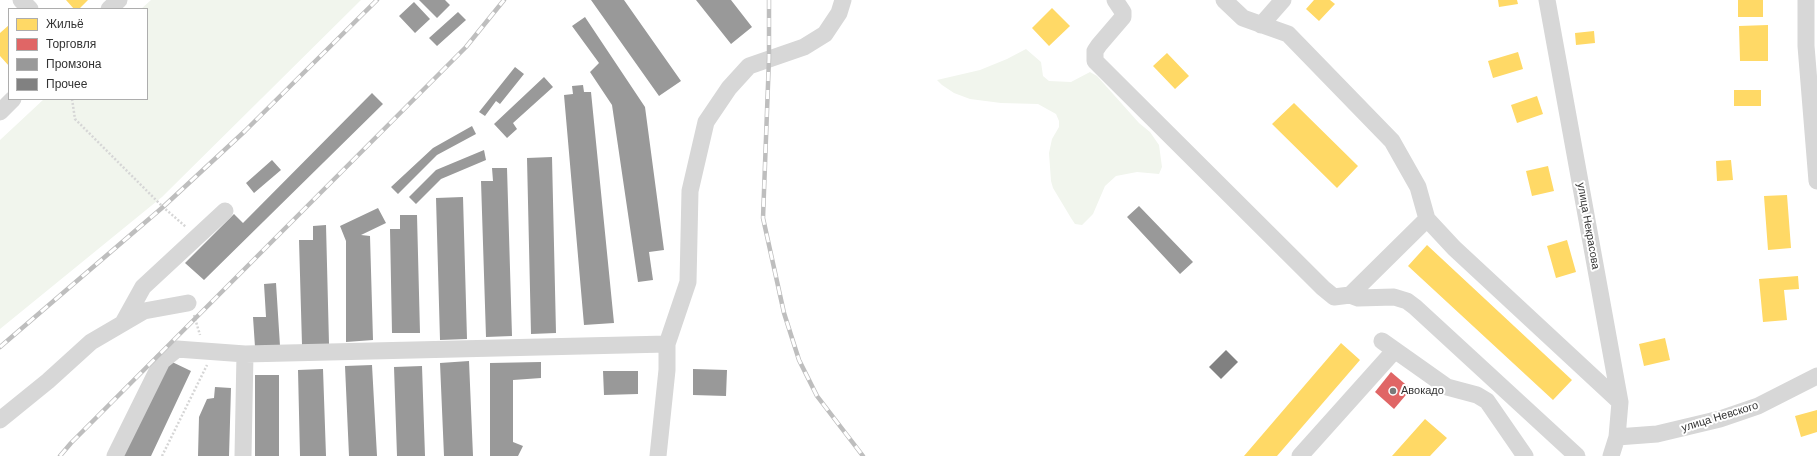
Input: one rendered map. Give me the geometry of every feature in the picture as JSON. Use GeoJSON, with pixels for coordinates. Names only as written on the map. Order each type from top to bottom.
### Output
{"type":"FeatureCollection","features":[{"type":"Feature","properties":{"kind":"street"},"geometry":{"type":"LineString","coordinates":[[21,0],[29,8]]}},
{"type":"Feature","properties":{"kind":"street"},"geometry":{"type":"LineString","coordinates":[[110,8],[119,0]]}},
{"type":"Feature","properties":{"kind":"street"},"geometry":{"type":"LineString","coordinates":[[658,456],[667,370],[667,344],[688,282],[690,191],[706,122],[728,88],[749,66],[804,47],[825,34],[839,13],[844,0]]}},
{"type":"Feature","properties":{"kind":"street"},"geometry":{"type":"LineString","coordinates":[[1115,0],[1123,12],[1123,17],[1095,51],[1095,61],[1323,288],[1334,297],[1350,295],[1358,298],[1394,297],[1407,301],[1577,456]]}},
{"type":"Feature","properties":{"kind":"street"},"geometry":{"type":"LineString","coordinates":[[1224,0],[1243,18],[1288,34],[1392,141],[1418,187],[1427,219],[1454,248],[1620,402]]}},
{"type":"Feature","properties":{"kind":"street"},"geometry":{"type":"LineString","coordinates":[[1261,25],[1283,0]]}},
{"type":"Feature","properties":{"kind":"street","name":"улица Некрасова"},"geometry":{"type":"LineString","coordinates":[[1548,0],[1620,402],[1617,436],[1612,455]]}},
{"type":"Feature","properties":{"kind":"street"},"geometry":{"type":"LineString","coordinates":[[1806,0],[1812,49],[1817,181]]}},
{"type":"Feature","properties":{"kind":"street"},"geometry":{"type":"LineString","coordinates":[[0,112],[12,100]]}},
{"type":"Feature","properties":{"kind":"street"},"geometry":{"type":"LineString","coordinates":[[123,323],[143,287],[224,211]]}},
{"type":"Feature","properties":{"kind":"street"},"geometry":{"type":"LineString","coordinates":[[1350,295],[1427,219]]}},
{"type":"Feature","properties":{"kind":"street"},"geometry":{"type":"LineString","coordinates":[[0,420],[48,381],[91,342],[144,311],[188,303]]}},
{"type":"Feature","properties":{"kind":"street"},"geometry":{"type":"LineString","coordinates":[[115,456],[162,361],[177,349],[245,354],[667,344]]}},
{"type":"Feature","properties":{"kind":"street"},"geometry":{"type":"LineString","coordinates":[[1300,456],[1388,346],[1447,387],[1477,395],[1486,401],[1525,456]]}},
{"type":"Feature","properties":{"kind":"street"},"geometry":{"type":"LineString","coordinates":[[243,456],[245,354]]}},
{"type":"Feature","properties":{"kind":"street","name":"улица Невского"},"geometry":{"type":"LineString","coordinates":[[1617,436],[1657,434],[1720,419],[1758,406],[1817,376]]}},
{"type":"Feature","properties":{"kind":"path"},"geometry":{"type":"LineString","coordinates":[[72,100],[75,119],[163,207],[197,237]]}},
{"type":"Feature","properties":{"kind":"path"},"geometry":{"type":"LineString","coordinates":[[162,456],[208,363],[207,352],[196,324],[194,312],[188,303]]}},
{"type":"Feature","properties":{"kind":"shaded area"},"geometry":{"type":"Polygon","coordinates":[[[151,0],[361,0],[162,197],[0,329],[0,140],[43,100],[148,100],[148,8],[142,8],[151,0]]]}},
{"type":"Feature","properties":{"kind":"shaded area"},"geometry":{"type":"Polygon","coordinates":[[[1026,49],[1041,62],[1043,76],[1049,81],[1071,82],[1090,72],[1097,76],[1139,123],[1150,132],[1159,145],[1162,167],[1159,174],[1137,172],[1116,176],[1105,186],[1093,214],[1082,225],[1075,224],[1053,188],[1051,181],[1049,153],[1052,139],[1059,127],[1059,121],[1056,114],[1038,104],[1001,103],[970,99],[954,93],[937,80],[980,70],[1007,59],[1026,49]]]}},
{"type":"Feature","properties":{"kind":"building: Жильё"},"geometry":{"type":"Polygon","coordinates":[[[66,0],[88,0],[80,8],[73,8],[66,0]]]}},
{"type":"Feature","properties":{"kind":"building: Жильё"},"geometry":{"type":"Polygon","coordinates":[[[1314,0],[1330,0],[1335,4],[1319,21],[1306,9],[1314,0]]]}},
{"type":"Feature","properties":{"kind":"building: Жильё"},"geometry":{"type":"Polygon","coordinates":[[[1498,0],[1517,0],[1518,4],[1499,7],[1498,0]]]}},
{"type":"Feature","properties":{"kind":"building: Жильё"},"geometry":{"type":"Polygon","coordinates":[[[1738,0],[1763,0],[1763,17],[1738,17],[1738,0]]]}},
{"type":"Feature","properties":{"kind":"building: Жильё"},"geometry":{"type":"Polygon","coordinates":[[[1052,8],[1070,26],[1049,46],[1032,28],[1052,8]]]}},
{"type":"Feature","properties":{"kind":"building: Жильё"},"geometry":{"type":"Polygon","coordinates":[[[1768,25],[1768,61],[1740,61],[1739,26],[1768,25]]]}},
{"type":"Feature","properties":{"kind":"building: Жильё"},"geometry":{"type":"Polygon","coordinates":[[[8,26],[8,65],[0,56],[0,33],[8,26]]]}},
{"type":"Feature","properties":{"kind":"building: Жильё"},"geometry":{"type":"Polygon","coordinates":[[[1594,31],[1595,43],[1576,45],[1575,33],[1594,31]]]}},
{"type":"Feature","properties":{"kind":"building: Жильё"},"geometry":{"type":"Polygon","coordinates":[[[1518,52],[1523,69],[1493,78],[1488,61],[1518,52]]]}},
{"type":"Feature","properties":{"kind":"building: Жильё"},"geometry":{"type":"Polygon","coordinates":[[[1167,53],[1189,76],[1175,89],[1153,66],[1167,53]]]}},
{"type":"Feature","properties":{"kind":"building: Жильё"},"geometry":{"type":"Polygon","coordinates":[[[1734,90],[1761,90],[1761,106],[1734,106],[1734,90]]]}},
{"type":"Feature","properties":{"kind":"building: Жильё"},"geometry":{"type":"Polygon","coordinates":[[[1537,96],[1543,114],[1517,123],[1511,105],[1537,96]]]}},
{"type":"Feature","properties":{"kind":"building: Жильё"},"geometry":{"type":"Polygon","coordinates":[[[1294,103],[1358,166],[1337,188],[1272,124],[1294,103]]]}},
{"type":"Feature","properties":{"kind":"building: Жильё"},"geometry":{"type":"Polygon","coordinates":[[[1731,160],[1733,180],[1717,181],[1716,161],[1731,160]]]}},
{"type":"Feature","properties":{"kind":"building: Жильё"},"geometry":{"type":"Polygon","coordinates":[[[1548,166],[1554,191],[1532,196],[1526,171],[1548,166]]]}},
{"type":"Feature","properties":{"kind":"building: Жильё"},"geometry":{"type":"Polygon","coordinates":[[[1787,195],[1791,248],[1768,250],[1764,196],[1787,195]]]}},
{"type":"Feature","properties":{"kind":"building: Жильё"},"geometry":{"type":"Polygon","coordinates":[[[1567,240],[1576,272],[1556,278],[1547,246],[1567,240]]]}},
{"type":"Feature","properties":{"kind":"building: Жильё"},"geometry":{"type":"Polygon","coordinates":[[[1427,245],[1572,380],[1553,400],[1408,266],[1427,245]]]}},
{"type":"Feature","properties":{"kind":"building: Жильё"},"geometry":{"type":"Polygon","coordinates":[[[1798,276],[1799,289],[1784,290],[1787,320],[1763,322],[1759,279],[1798,276]]]}},
{"type":"Feature","properties":{"kind":"building: Жильё"},"geometry":{"type":"Polygon","coordinates":[[[1665,338],[1670,360],[1644,366],[1639,344],[1665,338]]]}},
{"type":"Feature","properties":{"kind":"building: Жильё"},"geometry":{"type":"Polygon","coordinates":[[[1341,343],[1360,360],[1277,456],[1244,456],[1341,343]]]}},
{"type":"Feature","properties":{"kind":"building: Жильё"},"geometry":{"type":"Polygon","coordinates":[[[1817,410],[1817,432],[1801,437],[1795,416],[1817,410]]]}},
{"type":"Feature","properties":{"kind":"building: Жильё"},"geometry":{"type":"Polygon","coordinates":[[[1425,419],[1447,438],[1430,456],[1392,456],[1425,419]]]}},
{"type":"Feature","properties":{"kind":"building: Торговля","name":"Авокадо"},"geometry":{"type":"Polygon","coordinates":[[[1391,372],[1411,389],[1394,409],[1375,392],[1391,372]]]}},
{"type":"Feature","properties":{"kind":"building: Промзона"},"geometry":{"type":"Polygon","coordinates":[[[419,0],[445,0],[450,5],[437,18],[419,0]]]}},
{"type":"Feature","properties":{"kind":"building: Промзона"},"geometry":{"type":"Polygon","coordinates":[[[591,0],[624,0],[681,81],[659,96],[591,0]]]}},
{"type":"Feature","properties":{"kind":"building: Промзона"},"geometry":{"type":"Polygon","coordinates":[[[696,0],[731,0],[752,27],[731,44],[696,0]]]}},
{"type":"Feature","properties":{"kind":"building: Промзона"},"geometry":{"type":"Polygon","coordinates":[[[414,2],[430,19],[415,33],[399,16],[414,2]]]}},
{"type":"Feature","properties":{"kind":"building: Промзона"},"geometry":{"type":"Polygon","coordinates":[[[458,12],[466,20],[437,46],[429,38],[458,12]]]}},
{"type":"Feature","properties":{"kind":"building: Промзона"},"geometry":{"type":"Polygon","coordinates":[[[585,17],[645,107],[664,250],[649,252],[653,280],[638,282],[612,105],[590,72],[599,63],[572,26],[585,17]]]}},
{"type":"Feature","properties":{"kind":"building: Промзона"},"geometry":{"type":"Polygon","coordinates":[[[515,67],[524,74],[500,104],[496,101],[485,116],[479,112],[515,67]]]}},
{"type":"Feature","properties":{"kind":"building: Промзона"},"geometry":{"type":"Polygon","coordinates":[[[544,77],[553,87],[513,123],[517,129],[507,138],[494,124],[544,77]]]}},
{"type":"Feature","properties":{"kind":"building: Промзона"},"geometry":{"type":"Polygon","coordinates":[[[583,85],[584,92],[591,92],[614,323],[584,325],[564,95],[573,94],[572,86],[583,85]]]}},
{"type":"Feature","properties":{"kind":"building: Промзона"},"geometry":{"type":"Polygon","coordinates":[[[372,93],[383,104],[204,280],[185,263],[234,214],[243,223],[372,93]]]}},
{"type":"Feature","properties":{"kind":"building: Промзона"},"geometry":{"type":"Polygon","coordinates":[[[472,126],[476,134],[437,155],[398,194],[391,187],[433,148],[472,126]]]}},
{"type":"Feature","properties":{"kind":"building: Промзона"},"geometry":{"type":"Polygon","coordinates":[[[484,150],[486,160],[441,179],[416,204],[409,197],[436,170],[484,150]]]}},
{"type":"Feature","properties":{"kind":"building: Промзона"},"geometry":{"type":"Polygon","coordinates":[[[552,157],[556,333],[531,334],[527,158],[552,157]]]}},
{"type":"Feature","properties":{"kind":"building: Промзона"},"geometry":{"type":"Polygon","coordinates":[[[272,160],[281,170],[254,193],[246,183],[272,160]]]}},
{"type":"Feature","properties":{"kind":"building: Промзона"},"geometry":{"type":"Polygon","coordinates":[[[492,168],[507,168],[512,336],[486,337],[481,181],[493,181],[492,168]]]}},
{"type":"Feature","properties":{"kind":"building: Промзона"},"geometry":{"type":"Polygon","coordinates":[[[463,197],[467,339],[440,340],[436,198],[463,197]]]}},
{"type":"Feature","properties":{"kind":"building: Промзона"},"geometry":{"type":"Polygon","coordinates":[[[1139,206],[1193,262],[1180,274],[1127,217],[1139,206]]]}},
{"type":"Feature","properties":{"kind":"building: Промзона"},"geometry":{"type":"Polygon","coordinates":[[[378,208],[386,223],[361,235],[370,236],[373,340],[346,342],[346,241],[340,226],[378,208]]]}},
{"type":"Feature","properties":{"kind":"building: Промзона"},"geometry":{"type":"Polygon","coordinates":[[[400,215],[417,215],[420,333],[392,333],[390,229],[400,229],[400,215]]]}},
{"type":"Feature","properties":{"kind":"building: Промзона"},"geometry":{"type":"Polygon","coordinates":[[[326,225],[329,344],[302,345],[299,240],[313,240],[313,226],[326,225]]]}},
{"type":"Feature","properties":{"kind":"building: Промзона"},"geometry":{"type":"Polygon","coordinates":[[[276,283],[280,346],[255,347],[253,317],[266,317],[264,284],[276,283]]]}},
{"type":"Feature","properties":{"kind":"building: Промзона"},"geometry":{"type":"Polygon","coordinates":[[[168,360],[191,371],[151,456],[122,456],[168,360]]]}},
{"type":"Feature","properties":{"kind":"building: Промзона"},"geometry":{"type":"Polygon","coordinates":[[[469,361],[473,456],[444,456],[440,363],[469,361]]]}},
{"type":"Feature","properties":{"kind":"building: Промзона"},"geometry":{"type":"Polygon","coordinates":[[[541,362],[541,378],[513,380],[513,442],[523,446],[518,456],[490,456],[490,363],[541,362]]]}},
{"type":"Feature","properties":{"kind":"building: Промзона"},"geometry":{"type":"Polygon","coordinates":[[[372,365],[377,456],[349,456],[345,366],[372,365]]]}},
{"type":"Feature","properties":{"kind":"building: Промзона"},"geometry":{"type":"Polygon","coordinates":[[[422,366],[425,456],[397,456],[394,367],[422,366]]]}},
{"type":"Feature","properties":{"kind":"building: Промзона"},"geometry":{"type":"Polygon","coordinates":[[[323,369],[326,456],[300,456],[298,370],[323,369]]]}},
{"type":"Feature","properties":{"kind":"building: Промзона"},"geometry":{"type":"Polygon","coordinates":[[[693,369],[727,370],[726,396],[693,395],[693,369]]]}},
{"type":"Feature","properties":{"kind":"building: Промзона"},"geometry":{"type":"Polygon","coordinates":[[[603,371],[638,371],[638,394],[604,395],[603,371]]]}},
{"type":"Feature","properties":{"kind":"building: Промзона"},"geometry":{"type":"Polygon","coordinates":[[[255,375],[279,375],[279,456],[255,456],[255,375]]]}},
{"type":"Feature","properties":{"kind":"building: Промзона"},"geometry":{"type":"Polygon","coordinates":[[[215,387],[231,388],[229,456],[198,456],[199,417],[207,399],[214,398],[215,387]]]}},
{"type":"Feature","properties":{"kind":"building: Прочее"},"geometry":{"type":"Polygon","coordinates":[[[1226,350],[1238,362],[1221,379],[1209,367],[1226,350]]]}},
{"type":"Feature","properties":{"kind":"railway"},"geometry":{"type":"LineString","coordinates":[[0,347],[163,207],[245,131],[377,0]]}},
{"type":"Feature","properties":{"kind":"railway"},"geometry":{"type":"LineString","coordinates":[[60,456],[71,443],[466,47],[504,0]]}},
{"type":"Feature","properties":{"kind":"railway"},"geometry":{"type":"LineString","coordinates":[[769,0],[769,58],[763,218],[784,313],[799,360],[817,396],[863,456]]}},
{"type":"Feature","properties":{"kind":"place","name":"Авокадо"},"geometry":{"type":"Point","coordinates":[1393,391]}}]}
